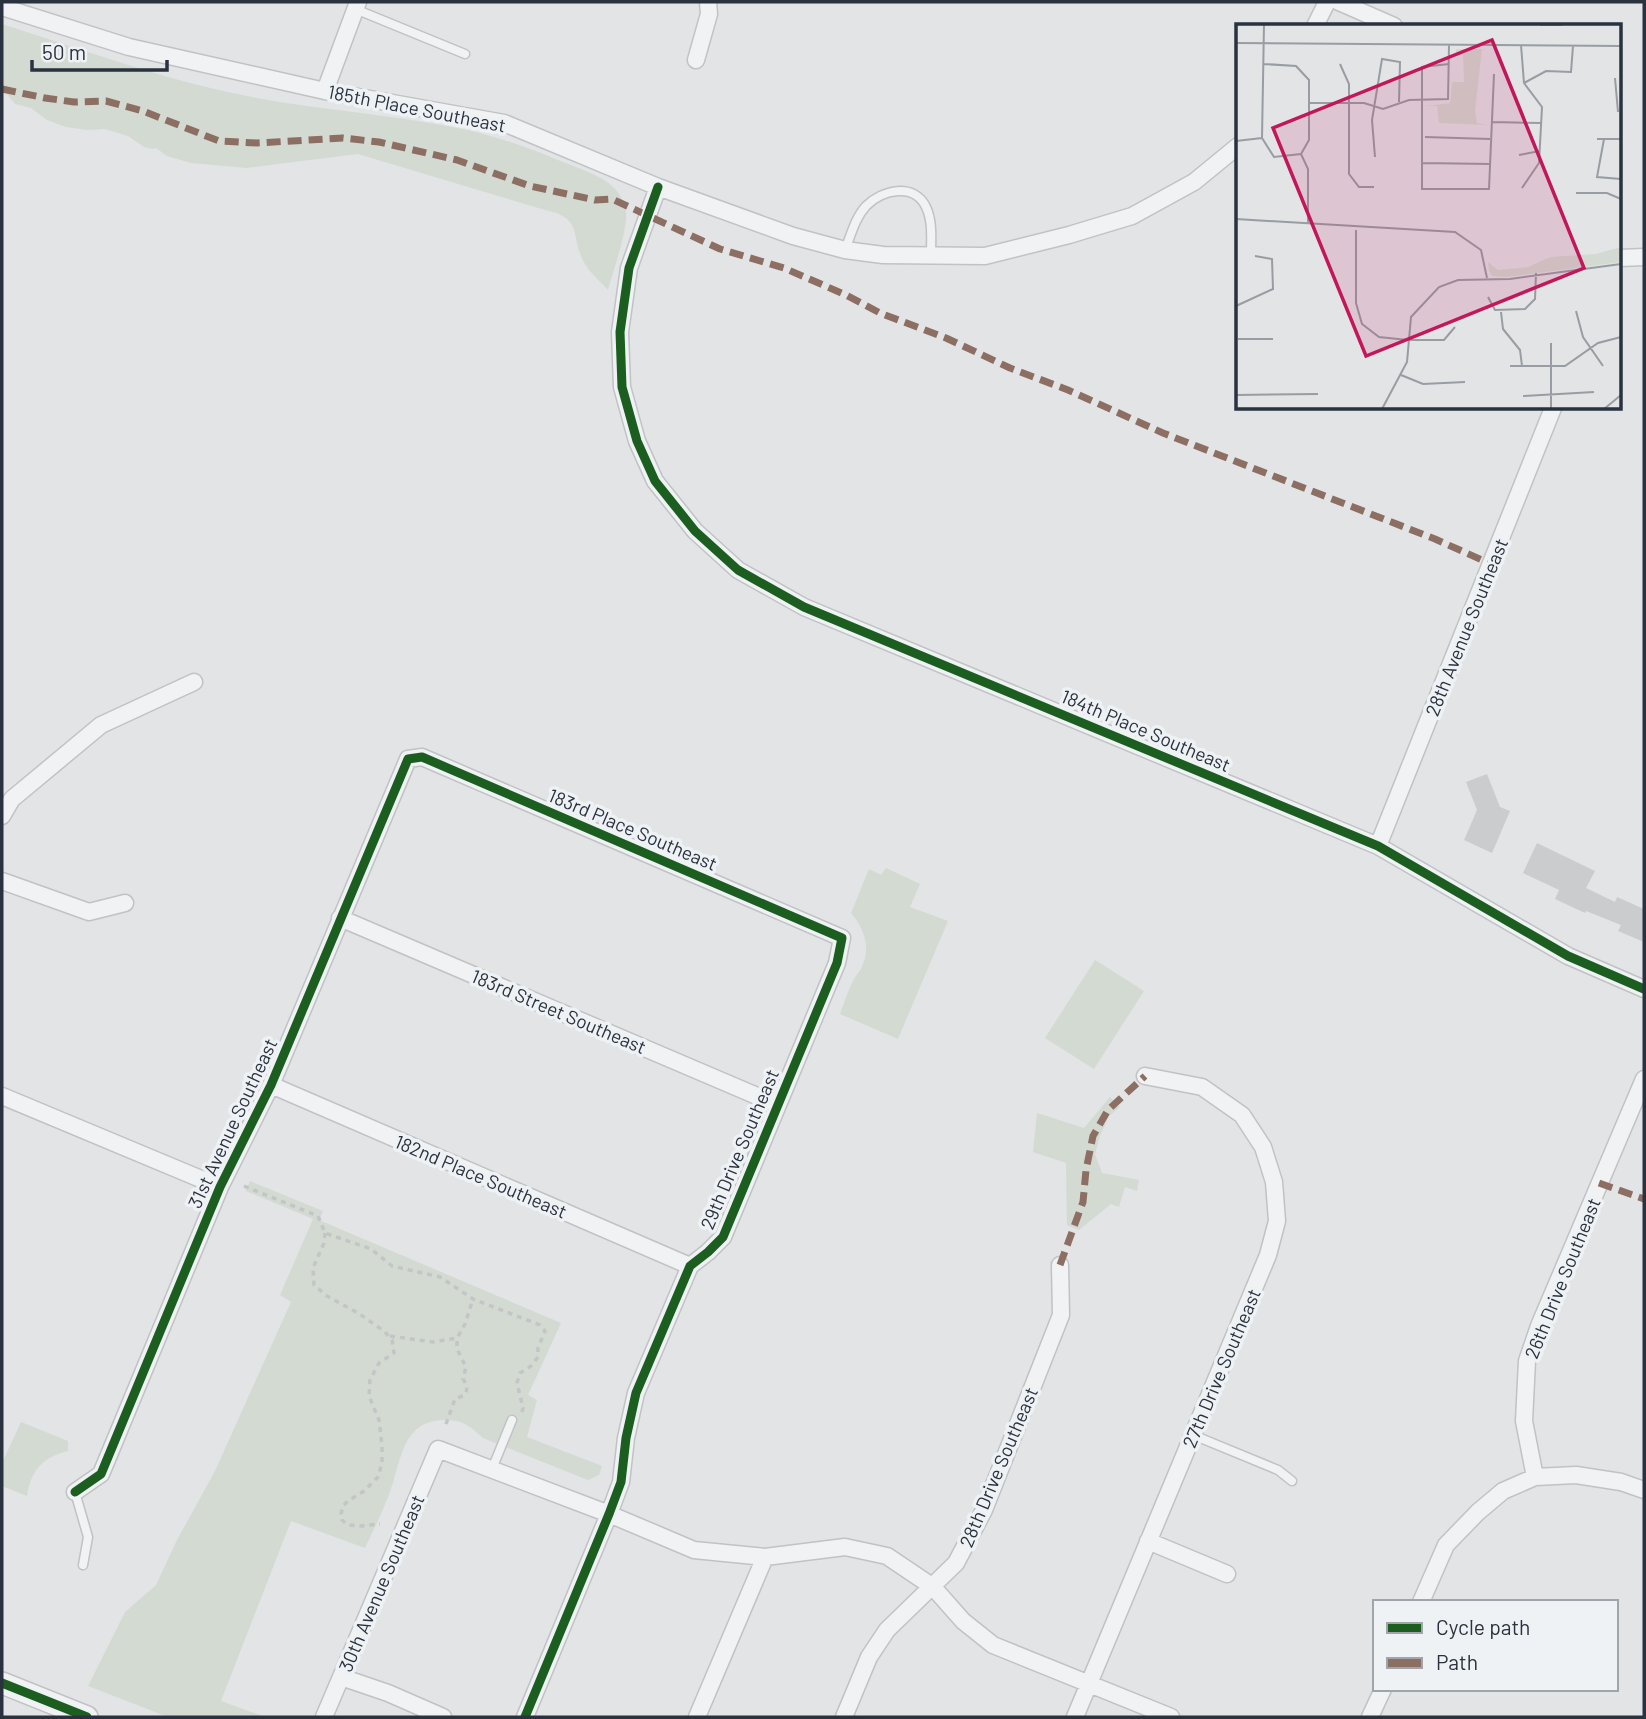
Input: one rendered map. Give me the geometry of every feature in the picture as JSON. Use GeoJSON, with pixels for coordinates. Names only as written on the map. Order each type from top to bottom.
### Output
{"type":"FeatureCollection","features":[{"type":"Feature","properties":{"kind":"street"},"geometry":{"type":"LineString","coordinates":[[696,60],[709,14],[708,2]]}},
{"type":"Feature","properties":{"kind":"street"},"geometry":{"type":"LineString","coordinates":[[1316,24],[1327,2]]}},
{"type":"Feature","properties":{"kind":"street"},"geometry":{"type":"LineString","coordinates":[[1339,2],[1389,24]]}},
{"type":"Feature","properties":{"kind":"street"},"geometry":{"type":"LineString","coordinates":[[325,91],[356,6]]}},
{"type":"Feature","properties":{"kind":"street","name":"185th Place Southeast"},"geometry":{"type":"LineString","coordinates":[[2,7],[129,47],[325,91],[504,123],[658,187],[793,236],[845,250],[883,255],[985,256],[1132,216],[1194,181],[1236,148]]}},
{"type":"Feature","properties":{"kind":"street","name":"184th Place Southeast"},"geometry":{"type":"LineString","coordinates":[[658,187],[629,268],[620,332],[622,387],[637,441],[656,481],[695,531],[738,570],[804,607],[1378,846],[1567,956],[1644,989]]}},
{"type":"Feature","properties":{"kind":"street"},"geometry":{"type":"LineString","coordinates":[[1622,258],[1644,257]]}},
{"type":"Feature","properties":{"kind":"street","name":"28th Avenue Southeast"},"geometry":{"type":"LineString","coordinates":[[1378,846],[1552,410]]}},
{"type":"Feature","properties":{"kind":"street"},"geometry":{"type":"LineString","coordinates":[[2,816],[12,799],[101,725],[194,682]]}},
{"type":"Feature","properties":{"kind":"street","name":"183rd Place Southeast"},"geometry":{"type":"LineString","coordinates":[[408,759],[422,757],[842,938]]}},
{"type":"Feature","properties":{"kind":"street","name":"31st Avenue Southeast"},"geometry":{"type":"LineString","coordinates":[[75,1492],[101,1474],[220,1187],[271,1085],[408,759]]}},
{"type":"Feature","properties":{"kind":"street"},"geometry":{"type":"LineString","coordinates":[[2,881],[89,912],[125,903]]}},
{"type":"Feature","properties":{"kind":"street","name":"183rd Street Southeast"},"geometry":{"type":"LineString","coordinates":[[340,918],[778,1105]]}},
{"type":"Feature","properties":{"kind":"street","name":"29th Drive Southeast"},"geometry":{"type":"LineString","coordinates":[[525,1717],[621,1482],[626,1438],[636,1393],[690,1266],[723,1237],[837,963],[842,938]]}},
{"type":"Feature","properties":{"kind":"street","name":"27th Drive Southeast"},"geometry":{"type":"LineString","coordinates":[[1075,1717],[1268,1255],[1277,1221],[1274,1182],[1263,1147],[1242,1115],[1202,1087],[1145,1076]]}},
{"type":"Feature","properties":{"kind":"street","name":"26th Drive Southeast"},"geometry":{"type":"LineString","coordinates":[[1535,1477],[1524,1421],[1527,1361],[1539,1326],[1644,1079]]}},
{"type":"Feature","properties":{"kind":"street","name":"182nd Place Southeast"},"geometry":{"type":"LineString","coordinates":[[271,1085],[690,1266]]}},
{"type":"Feature","properties":{"kind":"street"},"geometry":{"type":"LineString","coordinates":[[2,1096],[220,1187]]}},
{"type":"Feature","properties":{"kind":"street","name":"28th Drive Southeast"},"geometry":{"type":"LineString","coordinates":[[844,1717],[869,1657],[887,1630],[956,1563],[984,1510],[1061,1315],[1060,1265]]}},
{"type":"Feature","properties":{"kind":"street","name":"30th Avenue Southeast"},"geometry":{"type":"LineString","coordinates":[[324,1717],[438,1449],[492,1469]]}},
{"type":"Feature","properties":{"kind":"street"},"geometry":{"type":"LineString","coordinates":[[492,1469],[694,1550],[765,1557],[845,1547],[887,1556],[933,1587],[964,1621],[993,1645],[1171,1717]]}},
{"type":"Feature","properties":{"kind":"street"},"geometry":{"type":"LineString","coordinates":[[1422,1600],[1446,1545],[1503,1491],[1535,1477],[1576,1475],[1620,1482],[1644,1490]]}},
{"type":"Feature","properties":{"kind":"street"},"geometry":{"type":"LineString","coordinates":[[1148,1541],[1227,1574]]}},
{"type":"Feature","properties":{"kind":"street"},"geometry":{"type":"LineString","coordinates":[[697,1717],[765,1557]]}},
{"type":"Feature","properties":{"kind":"street"},"geometry":{"type":"LineString","coordinates":[[341,1677],[388,1693],[443,1717]]}},
{"type":"Feature","properties":{"kind":"street"},"geometry":{"type":"LineString","coordinates":[[2,1683],[87,1717]]}},
{"type":"Feature","properties":{"kind":"street"},"geometry":{"type":"LineString","coordinates":[[1370,1717],[1381,1691]]}},
{"type":"Feature","properties":{"kind":"lane"},"geometry":{"type":"LineString","coordinates":[[356,6],[465,54]]}},
{"type":"Feature","properties":{"kind":"lane"},"geometry":{"type":"LineString","coordinates":[[845,250],[856,220],[865,207],[879,196],[898,190],[915,194],[925,206],[931,228],[931,255]]}},
{"type":"Feature","properties":{"kind":"lane"},"geometry":{"type":"LineString","coordinates":[[492,1469],[515,1419]]}},
{"type":"Feature","properties":{"kind":"lane"},"geometry":{"type":"LineString","coordinates":[[1193,1435],[1278,1470],[1292,1481]]}},
{"type":"Feature","properties":{"kind":"lane"},"geometry":{"type":"LineString","coordinates":[[75,1492],[88,1537],[83,1564]]}},
{"type":"Feature","properties":{"kind":"path"},"geometry":{"type":"LineString","coordinates":[[244,1186],[318,1216],[326,1233],[313,1268],[314,1285],[327,1296],[358,1312],[392,1340],[394,1353],[379,1363],[370,1380],[369,1396],[379,1420],[382,1463],[378,1476],[364,1491],[343,1506],[341,1514],[342,1520],[348,1525],[361,1527],[380,1524]]}},
{"type":"Feature","properties":{"kind":"path"},"geometry":{"type":"LineString","coordinates":[[326,1233],[371,1249],[392,1266],[440,1278],[473,1299],[540,1325],[545,1331],[538,1348],[538,1357],[520,1373],[517,1383],[523,1408],[515,1419]]}},
{"type":"Feature","properties":{"kind":"path"},"geometry":{"type":"LineString","coordinates":[[446,1424],[456,1399],[465,1395],[467,1390],[463,1379],[466,1367],[457,1349],[457,1338],[473,1299]]}},
{"type":"Feature","properties":{"kind":"path"},"geometry":{"type":"LineString","coordinates":[[388,1335],[433,1342],[457,1338]]}},
{"type":"Feature","properties":{"kind":"shaded area"},"geometry":{"type":"Polygon","coordinates":[[[2,24],[126,64],[220,90],[431,123],[484,134],[590,173],[610,184],[625,206],[623,239],[608,290],[585,264],[571,223],[558,214],[358,154],[247,168],[191,163],[167,156],[156,148],[144,147],[128,136],[105,129],[66,127],[47,120],[31,108],[15,104],[2,91],[2,24]]]}},
{"type":"Feature","properties":{"kind":"shaded area"},"geometry":{"type":"Polygon","coordinates":[[[886,868],[920,884],[910,907],[948,921],[898,1039],[840,1014],[853,980],[862,967],[866,950],[862,931],[851,913],[869,869],[881,875],[886,868]]]}},
{"type":"Feature","properties":{"kind":"shaded area"},"geometry":{"type":"Polygon","coordinates":[[[1095,960],[1144,991],[1094,1069],[1045,1038],[1095,960]]]}},
{"type":"Feature","properties":{"kind":"shaded area"},"geometry":{"type":"Polygon","coordinates":[[[1110,1097],[1120,1107],[1109,1116],[1095,1154],[1102,1173],[1139,1180],[1137,1191],[1125,1187],[1119,1207],[1111,1204],[1079,1230],[1067,1225],[1066,1163],[1033,1152],[1037,1113],[1084,1128],[1110,1097]]]}},
{"type":"Feature","properties":{"kind":"shaded area"},"geometry":{"type":"Polygon","coordinates":[[[250,1181],[323,1211],[319,1220],[561,1323],[528,1395],[537,1400],[527,1437],[602,1466],[599,1475],[588,1480],[483,1438],[468,1426],[454,1420],[441,1420],[418,1428],[405,1445],[388,1496],[365,1548],[291,1521],[221,1701],[265,1717],[168,1717],[88,1686],[125,1612],[156,1585],[215,1471],[291,1302],[280,1295],[313,1219],[246,1191],[250,1181]]]}},
{"type":"Feature","properties":{"kind":"shaded area"},"geometry":{"type":"Polygon","coordinates":[[[21,1422],[68,1441],[68,1451],[45,1461],[35,1472],[27,1496],[2,1486],[2,1463],[21,1422]]]}},
{"type":"Feature","properties":{"kind":"building"},"geometry":{"type":"Polygon","coordinates":[[[1487,774],[1500,807],[1510,811],[1492,853],[1464,840],[1477,810],[1466,782],[1487,774]]]}},
{"type":"Feature","properties":{"kind":"building"},"geometry":{"type":"Polygon","coordinates":[[[1537,843],[1595,871],[1586,888],[1615,902],[1617,897],[1644,909],[1644,942],[1618,931],[1621,925],[1555,899],[1559,890],[1523,873],[1537,843]]]}},
{"type":"Feature","properties":{"kind":"marked path"},"geometry":{"type":"LineString","coordinates":[[2,89],[74,102],[106,101],[143,111],[219,141],[257,143],[343,138],[379,142],[457,160],[530,186],[595,200],[612,199],[720,249],[784,268],[880,313],[946,338],[1163,433],[1435,539],[1491,564]]}},
{"type":"Feature","properties":{"kind":"marked path"},"geometry":{"type":"LineString","coordinates":[[1060,1265],[1083,1202],[1093,1136],[1108,1110],[1145,1076]]}},
{"type":"Feature","properties":{"kind":"marked path"},"geometry":{"type":"LineString","coordinates":[[1599,1183],[1644,1199]]}},
{"type":"Feature","properties":{"kind":"cycle path"},"geometry":{"type":"LineString","coordinates":[[658,187],[629,268],[620,332],[622,387],[637,441],[655,481],[695,531],[738,570],[804,607],[1378,846],[1568,956],[1644,989]]}},
{"type":"Feature","properties":{"kind":"cycle path"},"geometry":{"type":"LineString","coordinates":[[75,1492],[101,1474],[220,1187],[271,1085],[408,759],[422,757],[842,938],[837,963],[723,1237],[690,1266],[636,1393],[626,1438],[621,1482],[525,1717]]}},
{"type":"Feature","properties":{"kind":"cycle path"},"geometry":{"type":"LineString","coordinates":[[2,1683],[87,1717]]}}]}
